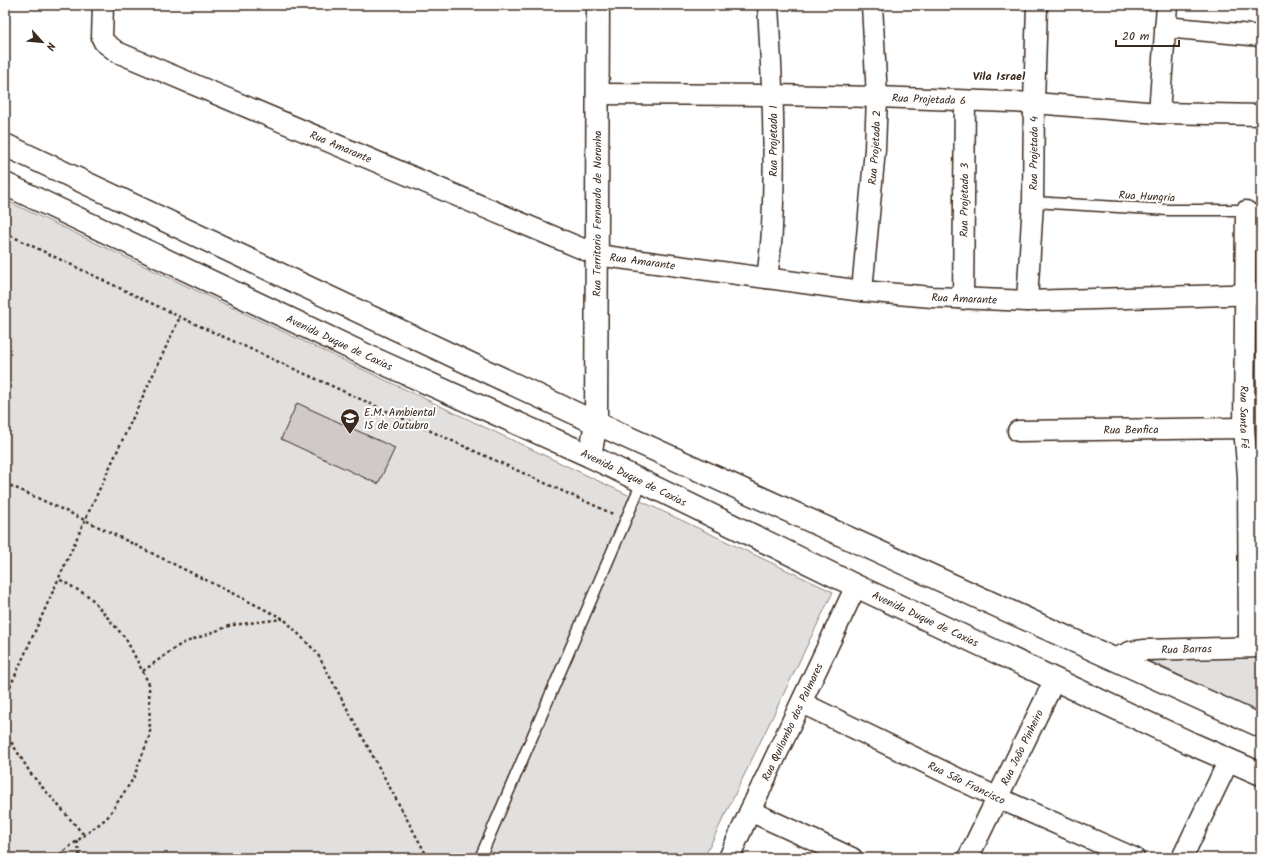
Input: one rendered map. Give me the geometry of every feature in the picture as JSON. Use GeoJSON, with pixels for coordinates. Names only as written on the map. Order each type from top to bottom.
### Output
{"type":"FeatureCollection","features":[{"type":"Feature","properties":{"kind":"main road","name":"Rua Territorio Fernando de Noronha"},"geometry":{"type":"LineString","coordinates":[[590,456],[596,423],[598,5]]}},
{"type":"Feature","properties":{"kind":"main road"},"geometry":{"type":"LineString","coordinates":[[5,146],[596,423],[1261,726]]}},
{"type":"Feature","properties":{"kind":"main road","name":"Avenida Duque de Caxias"},"geometry":{"type":"LineString","coordinates":[[5,184],[358,351],[590,456],[856,586],[1261,774]]}},
{"type":"Feature","properties":{"kind":"street","name":"Rua Amarante"},"geometry":{"type":"LineString","coordinates":[[103,5],[102,38],[104,42],[117,52],[596,255],[862,291],[963,298],[1027,301],[1253,294]]}},
{"type":"Feature","properties":{"kind":"street","name":"Rua Projetada 1"},"geometry":{"type":"LineString","coordinates":[[767,278],[772,227],[772,95],[768,5]]}},
{"type":"Feature","properties":{"kind":"street","name":"Rua Projetada 2"},"geometry":{"type":"LineString","coordinates":[[862,291],[875,149],[878,97],[872,5]]}},
{"type":"Feature","properties":{"kind":"street","name":"Rua Projetada 4"},"geometry":{"type":"LineString","coordinates":[[1027,301],[1032,202],[1037,5]]}},
{"type":"Feature","properties":{"kind":"street"},"geometry":{"type":"LineString","coordinates":[[1159,113],[1167,5]]}},
{"type":"Feature","properties":{"kind":"street"},"geometry":{"type":"LineString","coordinates":[[1165,27],[1261,36]]}},
{"type":"Feature","properties":{"kind":"street","name":"Rua Projetada 6"},"geometry":{"type":"LineString","coordinates":[[597,94],[878,97],[1034,103],[1159,113],[1261,116]]}},
{"type":"Feature","properties":{"kind":"street","name":"Rua Projetada 3"},"geometry":{"type":"LineString","coordinates":[[963,298],[965,101]]}},
{"type":"Feature","properties":{"kind":"street","name":"Rua Santa Fé"},"geometry":{"type":"LineString","coordinates":[[1253,210],[1253,294],[1244,428],[1254,476],[1255,647]]}},
{"type":"Feature","properties":{"kind":"street","name":"Rua Benfica"},"geometry":{"type":"LineString","coordinates":[[1018,431],[1244,428]]}},
{"type":"Feature","properties":{"kind":"street","name":"Rua Quilombo dos Palmares"},"geometry":{"type":"LineString","coordinates":[[729,858],[856,586]]}},
{"type":"Feature","properties":{"kind":"street","name":"Rua Barras"},"geometry":{"type":"LineString","coordinates":[[1114,659],[1130,652],[1146,650],[1255,647]]}},
{"type":"Feature","properties":{"kind":"street","name":"Rua João Pinheiro"},"geometry":{"type":"LineString","coordinates":[[968,858],[996,797],[1055,679]]}},
{"type":"Feature","properties":{"kind":"street","name":"Rua São Francisco"},"geometry":{"type":"LineString","coordinates":[[802,703],[996,797],[1134,858]]}},
{"type":"Feature","properties":{"kind":"street"},"geometry":{"type":"LineString","coordinates":[[1182,858],[1229,760]]}},
{"type":"Feature","properties":{"kind":"street"},"geometry":{"type":"LineString","coordinates":[[750,811],[852,858]]}},
{"type":"Feature","properties":{"kind":"lane","name":"Rua Hungria"},"geometry":{"type":"LineString","coordinates":[[1032,202],[1169,210],[1253,210]]}},
{"type":"Feature","properties":{"kind":"lane"},"geometry":{"type":"LineString","coordinates":[[480,858],[642,482]]}},
{"type":"Feature","properties":{"kind":"path"},"geometry":{"type":"LineString","coordinates":[[5,233],[180,317],[625,519]]}},
{"type":"Feature","properties":{"kind":"path"},"geometry":{"type":"LineString","coordinates":[[5,698],[85,520],[180,317]]}},
{"type":"Feature","properties":{"kind":"path"},"geometry":{"type":"LineString","coordinates":[[5,483],[85,520],[284,619],[317,653],[428,858]]}},
{"type":"Feature","properties":{"kind":"path"},"geometry":{"type":"LineString","coordinates":[[48,858],[60,854],[107,818],[133,779],[150,735],[150,684],[126,640],[90,597],[59,579]]}},
{"type":"Feature","properties":{"kind":"path"},"geometry":{"type":"LineString","coordinates":[[143,671],[181,644],[232,625],[284,619]]}},
{"type":"Feature","properties":{"kind":"path"},"geometry":{"type":"LineString","coordinates":[[5,732],[31,774],[84,835]]}},
{"type":"Feature","properties":{"kind":"path"},"geometry":{"type":"LineString","coordinates":[[77,840],[80,858]]}},
{"type":"Feature","properties":{"kind":"shaded area"},"geometry":{"type":"Polygon","coordinates":[[[5,200],[833,592],[704,858],[5,858],[5,200]]]}},
{"type":"Feature","properties":{"kind":"shaded area"},"geometry":{"type":"Polygon","coordinates":[[[1138,655],[1261,656],[1261,715],[1138,655]]]}},
{"type":"Feature","properties":{"kind":"building"},"geometry":{"type":"Polygon","coordinates":[[[297,403],[395,448],[378,484],[281,439],[297,403]]]}},
{"type":"Feature","properties":{"kind":"place","name":"E.M. Ambiental 15 de Outubro"},"geometry":{"type":"Point","coordinates":[350,435]}},
{"type":"Feature","properties":{"kind":"district","name":"Vila Israel"},"geometry":{"type":"Point","coordinates":[999,76]}}]}
